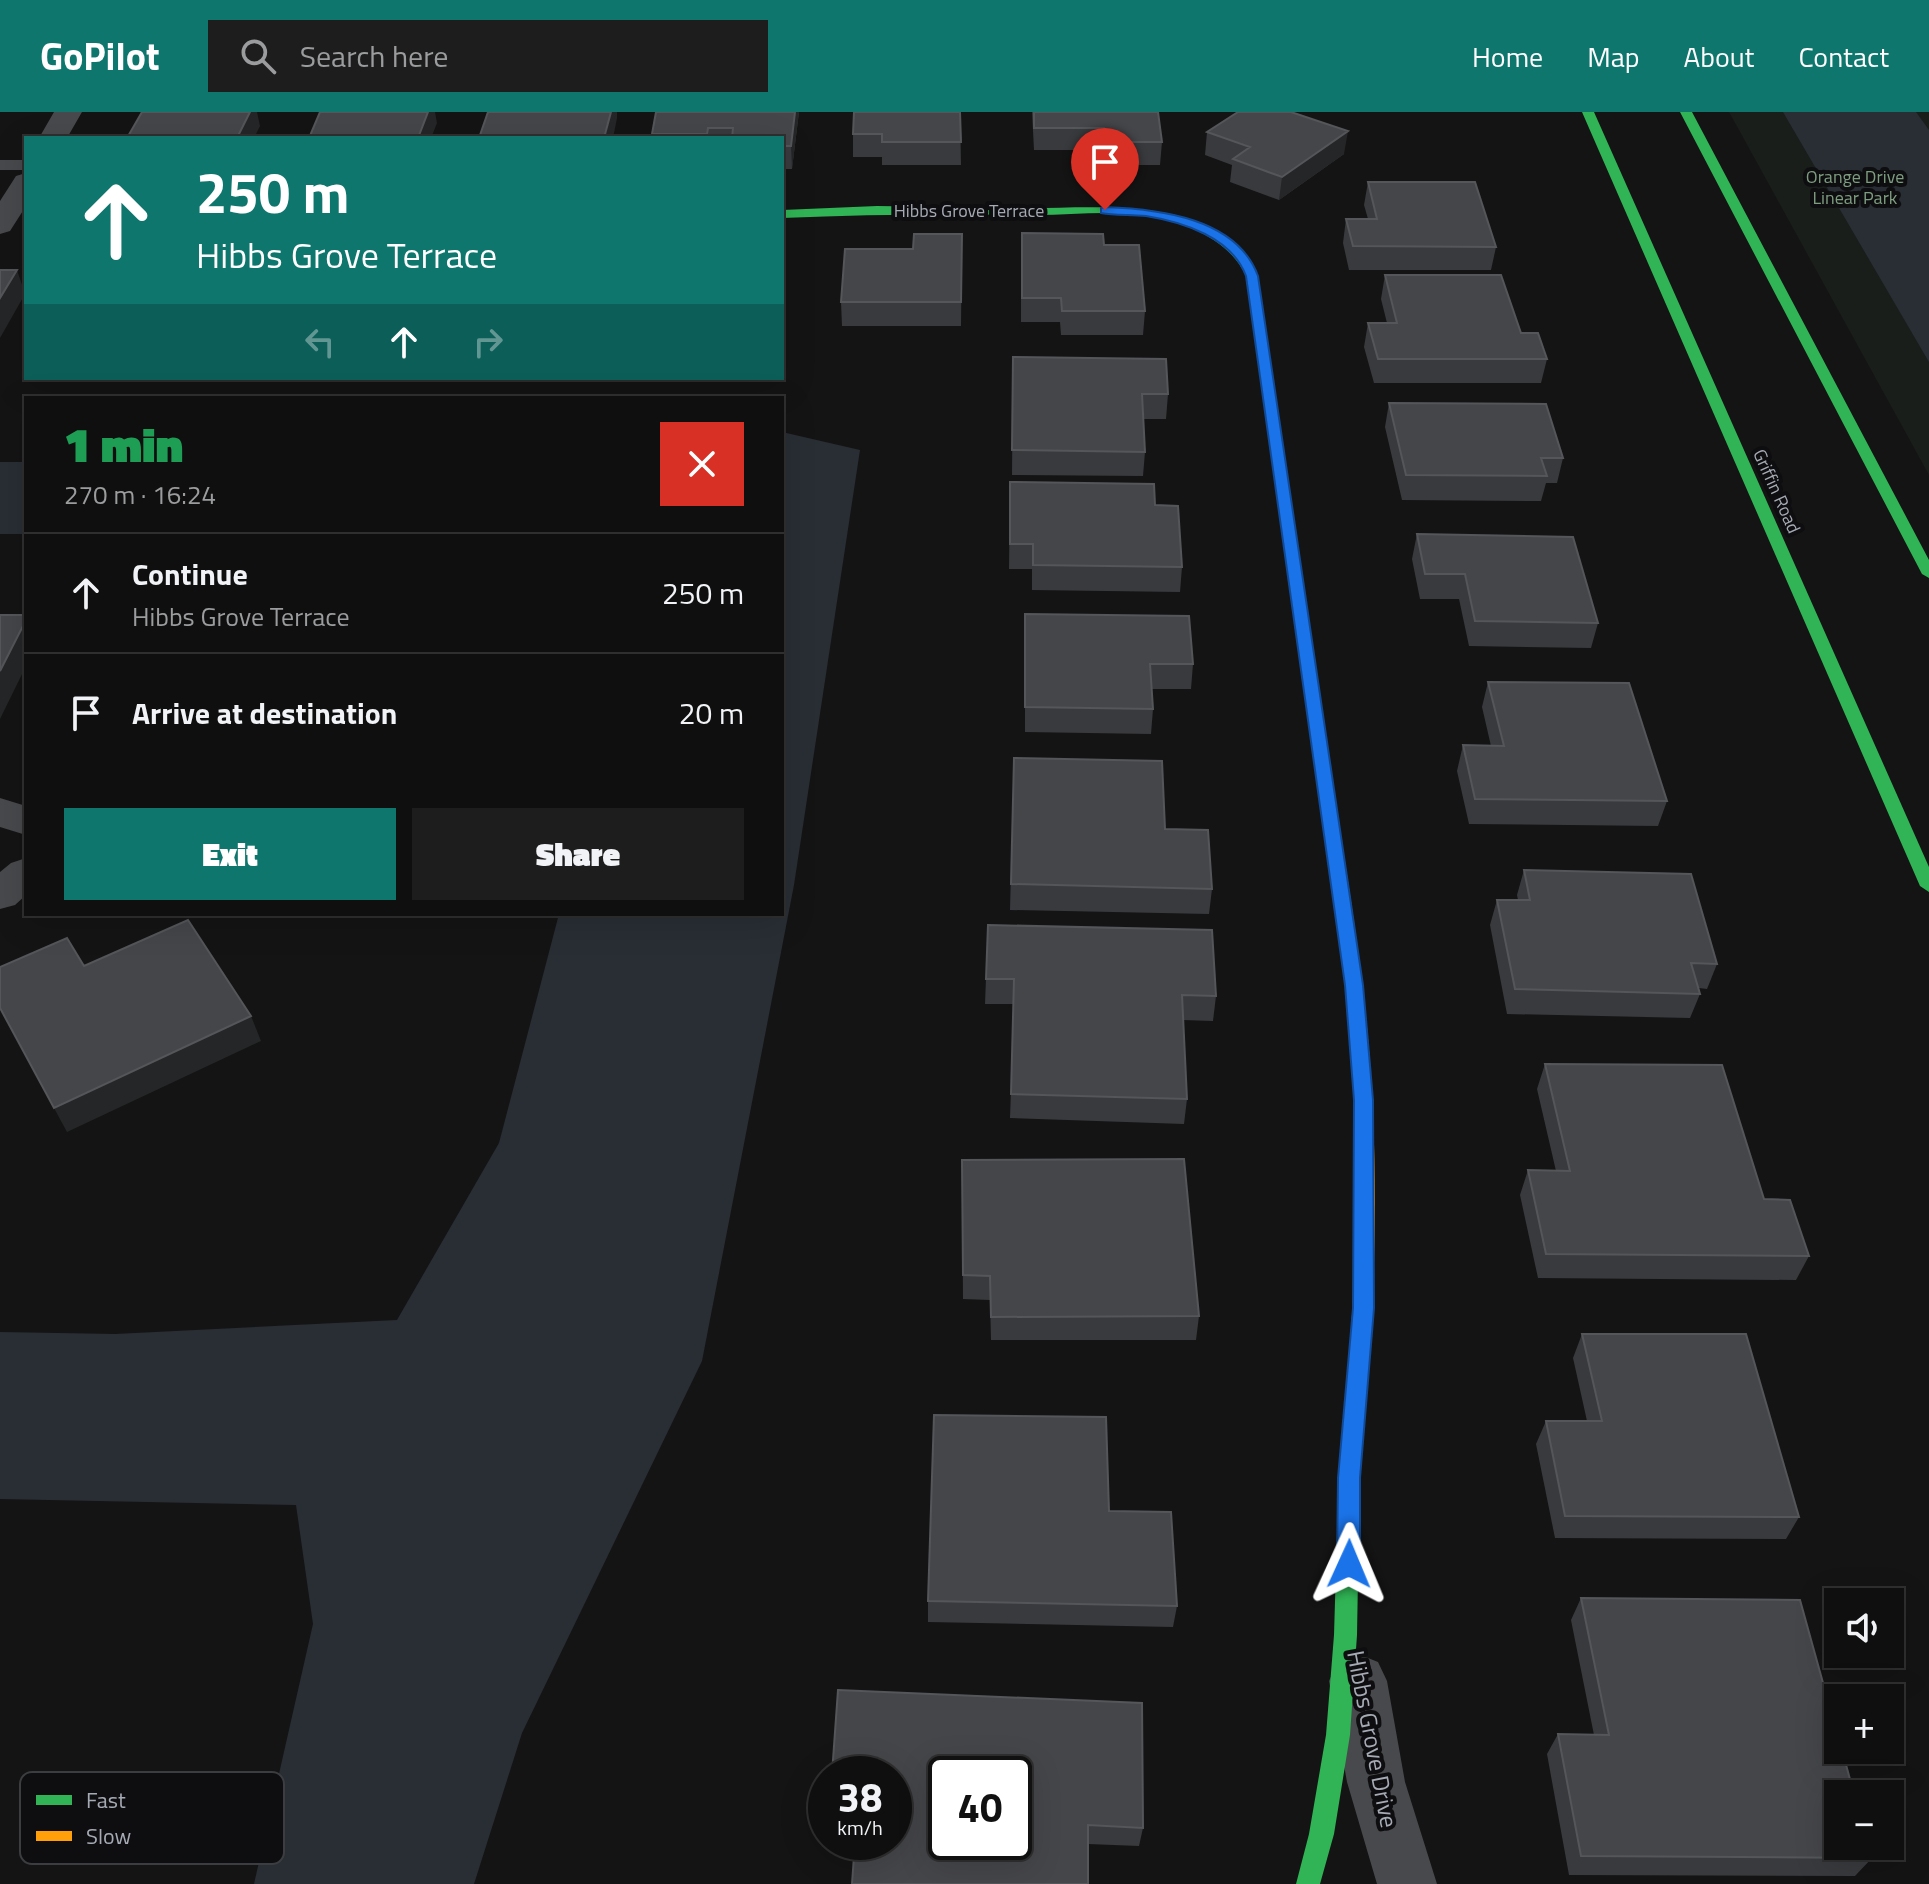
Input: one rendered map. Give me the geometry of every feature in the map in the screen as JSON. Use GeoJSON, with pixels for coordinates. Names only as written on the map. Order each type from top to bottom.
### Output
{"type":"FeatureCollection","features":[{"type":"Feature","properties":{"kind":"street"},"geometry":{"type":"LineString","coordinates":[[54,136],[68,112]]}},
{"type":"Feature","properties":{"kind":"street","name":"Griffin Road"},"geometry":{"type":"LineString","coordinates":[[1588,112],[1929,886]]}},
{"type":"Feature","properties":{"kind":"street"},"geometry":{"type":"LineString","coordinates":[[1686,112],[1929,574]]}},
{"type":"Feature","properties":{"kind":"street"},"geometry":{"type":"LineString","coordinates":[[24,185],[0,226],[24,227]]}},
{"type":"Feature","properties":{"kind":"street","name":"Hibbs Grove Terrace"},"geometry":{"type":"LineString","coordinates":[[784,214],[877,210],[1126,211],[1170,217],[1203,228]]}},
{"type":"Feature","properties":{"kind":"street","name":"Hibbs Grove Drive"},"geometry":{"type":"LineString","coordinates":[[1203,228],[1234,247],[1246,260],[1252,276],[1354,985],[1363,1100],[1363,1293],[1349,1478],[1348,1592],[1335,1775],[1319,1853],[1308,1884]]}},
{"type":"Feature","properties":{"kind":"street"},"geometry":{"type":"LineString","coordinates":[[0,812],[24,820]]}},
{"type":"Feature","properties":{"kind":"street"},"geometry":{"type":"LineString","coordinates":[[0,894],[24,875]]}},
{"type":"Feature","properties":{"kind":"street","name":"Hibbs Grove Drive"},"geometry":{"type":"LineString","coordinates":[[1348,1592],[1360,1697],[1376,1782],[1407,1884]]}},
{"type":"Feature","properties":{"kind":"lane"},"geometry":{"type":"LineString","coordinates":[[0,165],[24,165]]}},
{"type":"Feature","properties":{"kind":"green space","name":"Orange Drive Linear Park"},"geometry":{"type":"Polygon","coordinates":[[[1729,112],[1929,112],[1929,475],[1739,130],[1729,112]]]}},
{"type":"Feature","properties":{"kind":"shaded area"},"geometry":{"type":"Polygon","coordinates":[[[1783,112],[1916,112],[1929,130],[1929,362],[1783,112]]]}},
{"type":"Feature","properties":{"kind":"shaded area"},"geometry":{"type":"Polygon","coordinates":[[[784,432],[860,450],[794,885],[702,1361],[522,1733],[474,1884],[254,1884],[259,1864],[284,1864],[284,1772],[279,1772],[313,1624],[296,1505],[0,1499],[0,1332],[115,1334],[397,1320],[499,1143],[558,916],[784,916],[784,432]]]}},
{"type":"Feature","properties":{"kind":"shaded area"},"geometry":{"type":"Polygon","coordinates":[[[0,462],[24,462],[24,534],[0,534],[0,462]]]}},
{"type":"Feature","properties":{"kind":"building"},"geometry":{"type":"Polygon","coordinates":[[[142,112],[250,112],[238,136],[128,136],[142,112]]]}},
{"type":"Feature","properties":{"kind":"building"},"geometry":{"type":"Polygon","coordinates":[[[320,112],[428,112],[419,136],[310,136],[320,112]]]}},
{"type":"Feature","properties":{"kind":"building"},"geometry":{"type":"Polygon","coordinates":[[[488,112],[611,112],[605,136],[480,136],[488,112]]]}},
{"type":"Feature","properties":{"kind":"building"},"geometry":{"type":"Polygon","coordinates":[[[656,112],[795,112],[791,146],[784,146],[784,136],[732,136],[733,128],[708,128],[707,134],[652,134],[656,112]]]}},
{"type":"Feature","properties":{"kind":"building"},"geometry":{"type":"Polygon","coordinates":[[[854,112],[960,112],[961,142],[882,142],[882,134],[853,134],[854,112]]]}},
{"type":"Feature","properties":{"kind":"building"},"geometry":{"type":"Polygon","coordinates":[[[1034,112],[1158,112],[1162,142],[1105,142],[1104,128],[1034,128],[1034,112]]]}},
{"type":"Feature","properties":{"kind":"building"},"geometry":{"type":"Polygon","coordinates":[[[1238,112],[1291,112],[1348,131],[1282,177],[1233,159],[1250,147],[1207,132],[1238,112]]]}},
{"type":"Feature","properties":{"kind":"building"},"geometry":{"type":"Polygon","coordinates":[[[1368,182],[1475,182],[1496,247],[1353,246],[1346,219],[1377,219],[1368,182]]]}},
{"type":"Feature","properties":{"kind":"building"},"geometry":{"type":"Polygon","coordinates":[[[1022,233],[1103,234],[1104,245],[1139,245],[1145,311],[1062,311],[1061,298],[1022,298],[1022,233]]]}},
{"type":"Feature","properties":{"kind":"building"},"geometry":{"type":"Polygon","coordinates":[[[914,234],[962,234],[961,302],[841,302],[845,249],[913,249],[914,234]]]}},
{"type":"Feature","properties":{"kind":"building"},"geometry":{"type":"Polygon","coordinates":[[[0,270],[17,270],[0,298],[0,270]]]}},
{"type":"Feature","properties":{"kind":"building"},"geometry":{"type":"Polygon","coordinates":[[[1385,275],[1501,275],[1521,333],[1538,333],[1547,359],[1378,359],[1368,323],[1397,323],[1385,275]]]}},
{"type":"Feature","properties":{"kind":"building"},"geometry":{"type":"Polygon","coordinates":[[[1013,357],[1166,359],[1168,394],[1142,394],[1145,452],[1012,450],[1013,357]]]}},
{"type":"Feature","properties":{"kind":"building"},"geometry":{"type":"Polygon","coordinates":[[[1389,403],[1546,404],[1563,458],[1541,458],[1547,476],[1406,475],[1389,403]]]}},
{"type":"Feature","properties":{"kind":"building"},"geometry":{"type":"Polygon","coordinates":[[[1010,482],[1154,484],[1155,505],[1178,506],[1182,567],[1033,565],[1033,544],[1010,544],[1010,482]]]}},
{"type":"Feature","properties":{"kind":"building"},"geometry":{"type":"Polygon","coordinates":[[[1417,534],[1573,537],[1598,623],[1475,621],[1465,574],[1425,574],[1417,534]]]}},
{"type":"Feature","properties":{"kind":"building"},"geometry":{"type":"Polygon","coordinates":[[[1025,614],[1189,616],[1193,664],[1150,664],[1153,709],[1025,707],[1025,614]]]}},
{"type":"Feature","properties":{"kind":"building"},"geometry":{"type":"Polygon","coordinates":[[[0,615],[24,615],[24,624],[0,671],[0,615]]]}},
{"type":"Feature","properties":{"kind":"building"},"geometry":{"type":"Polygon","coordinates":[[[1488,682],[1629,683],[1667,801],[1475,799],[1463,745],[1504,746],[1488,682]]]}},
{"type":"Feature","properties":{"kind":"building"},"geometry":{"type":"Polygon","coordinates":[[[1014,758],[1162,761],[1165,829],[1208,830],[1212,889],[1011,884],[1014,758]]]}},
{"type":"Feature","properties":{"kind":"building"},"geometry":{"type":"Polygon","coordinates":[[[1524,870],[1691,874],[1717,964],[1691,963],[1700,994],[1515,989],[1497,900],[1530,900],[1524,870]]]}},
{"type":"Feature","properties":{"kind":"building"},"geometry":{"type":"Polygon","coordinates":[[[188,920],[251,1016],[54,1108],[0,1008],[0,967],[67,938],[84,966],[188,920]]]}},
{"type":"Feature","properties":{"kind":"building"},"geometry":{"type":"Polygon","coordinates":[[[988,925],[1212,930],[1216,996],[1182,995],[1187,1099],[1011,1094],[1014,979],[986,979],[988,925]]]}},
{"type":"Feature","properties":{"kind":"building"},"geometry":{"type":"Polygon","coordinates":[[[1545,1064],[1722,1065],[1764,1199],[1790,1200],[1809,1256],[1546,1254],[1528,1170],[1570,1171],[1545,1064]]]}},
{"type":"Feature","properties":{"kind":"building"},"geometry":{"type":"Polygon","coordinates":[[[1184,1159],[1199,1316],[991,1317],[990,1276],[963,1275],[962,1160],[1184,1159]]]}},
{"type":"Feature","properties":{"kind":"building"},"geometry":{"type":"Polygon","coordinates":[[[1582,1334],[1746,1334],[1799,1517],[1565,1516],[1546,1421],[1602,1421],[1582,1334]]]}},
{"type":"Feature","properties":{"kind":"building"},"geometry":{"type":"Polygon","coordinates":[[[934,1415],[1106,1417],[1109,1511],[1171,1512],[1177,1606],[928,1601],[934,1415]]]}},
{"type":"Feature","properties":{"kind":"building"},"geometry":{"type":"Polygon","coordinates":[[[1581,1598],[1800,1600],[1824,1687],[1824,1764],[1846,1764],[1850,1780],[1824,1780],[1824,1858],[1581,1856],[1558,1734],[1609,1735],[1581,1598]]]}},
{"type":"Feature","properties":{"kind":"building"},"geometry":{"type":"Polygon","coordinates":[[[838,1690],[1142,1703],[1143,1828],[1088,1825],[1088,1884],[852,1884],[854,1860],[912,1860],[912,1756],[833,1756],[838,1690]]]}},
{"type":"Feature","properties":{"kind":"traffic: fast"},"geometry":{"type":"LineString","coordinates":[[1588,112],[1929,886]]}},
{"type":"Feature","properties":{"kind":"traffic: fast"},"geometry":{"type":"LineString","coordinates":[[1686,112],[1929,574]]}},
{"type":"Feature","properties":{"kind":"traffic: fast"},"geometry":{"type":"LineString","coordinates":[[784,214],[877,210],[1146,212],[1194,225],[1223,239],[1245,261],[1252,276],[1329,810]]}},
{"type":"Feature","properties":{"kind":"traffic: fast"},"geometry":{"type":"LineString","coordinates":[[1308,1884],[1321,1834],[1338,1735],[1345,1635],[1350,1466],[1360,1349]]}},
{"type":"Feature","properties":{"kind":"traffic: slow"},"geometry":{"type":"LineString","coordinates":[[1329,810],[1354,985],[1362,1075],[1365,1212],[1360,1349]]}},
{"type":"Feature","properties":{"kind":"route"},"geometry":{"type":"LineString","coordinates":[[1105,210],[1146,212],[1203,228],[1234,247],[1246,260],[1252,276],[1354,985],[1363,1100],[1363,1308],[1349,1478],[1349,1564]]}}]}
